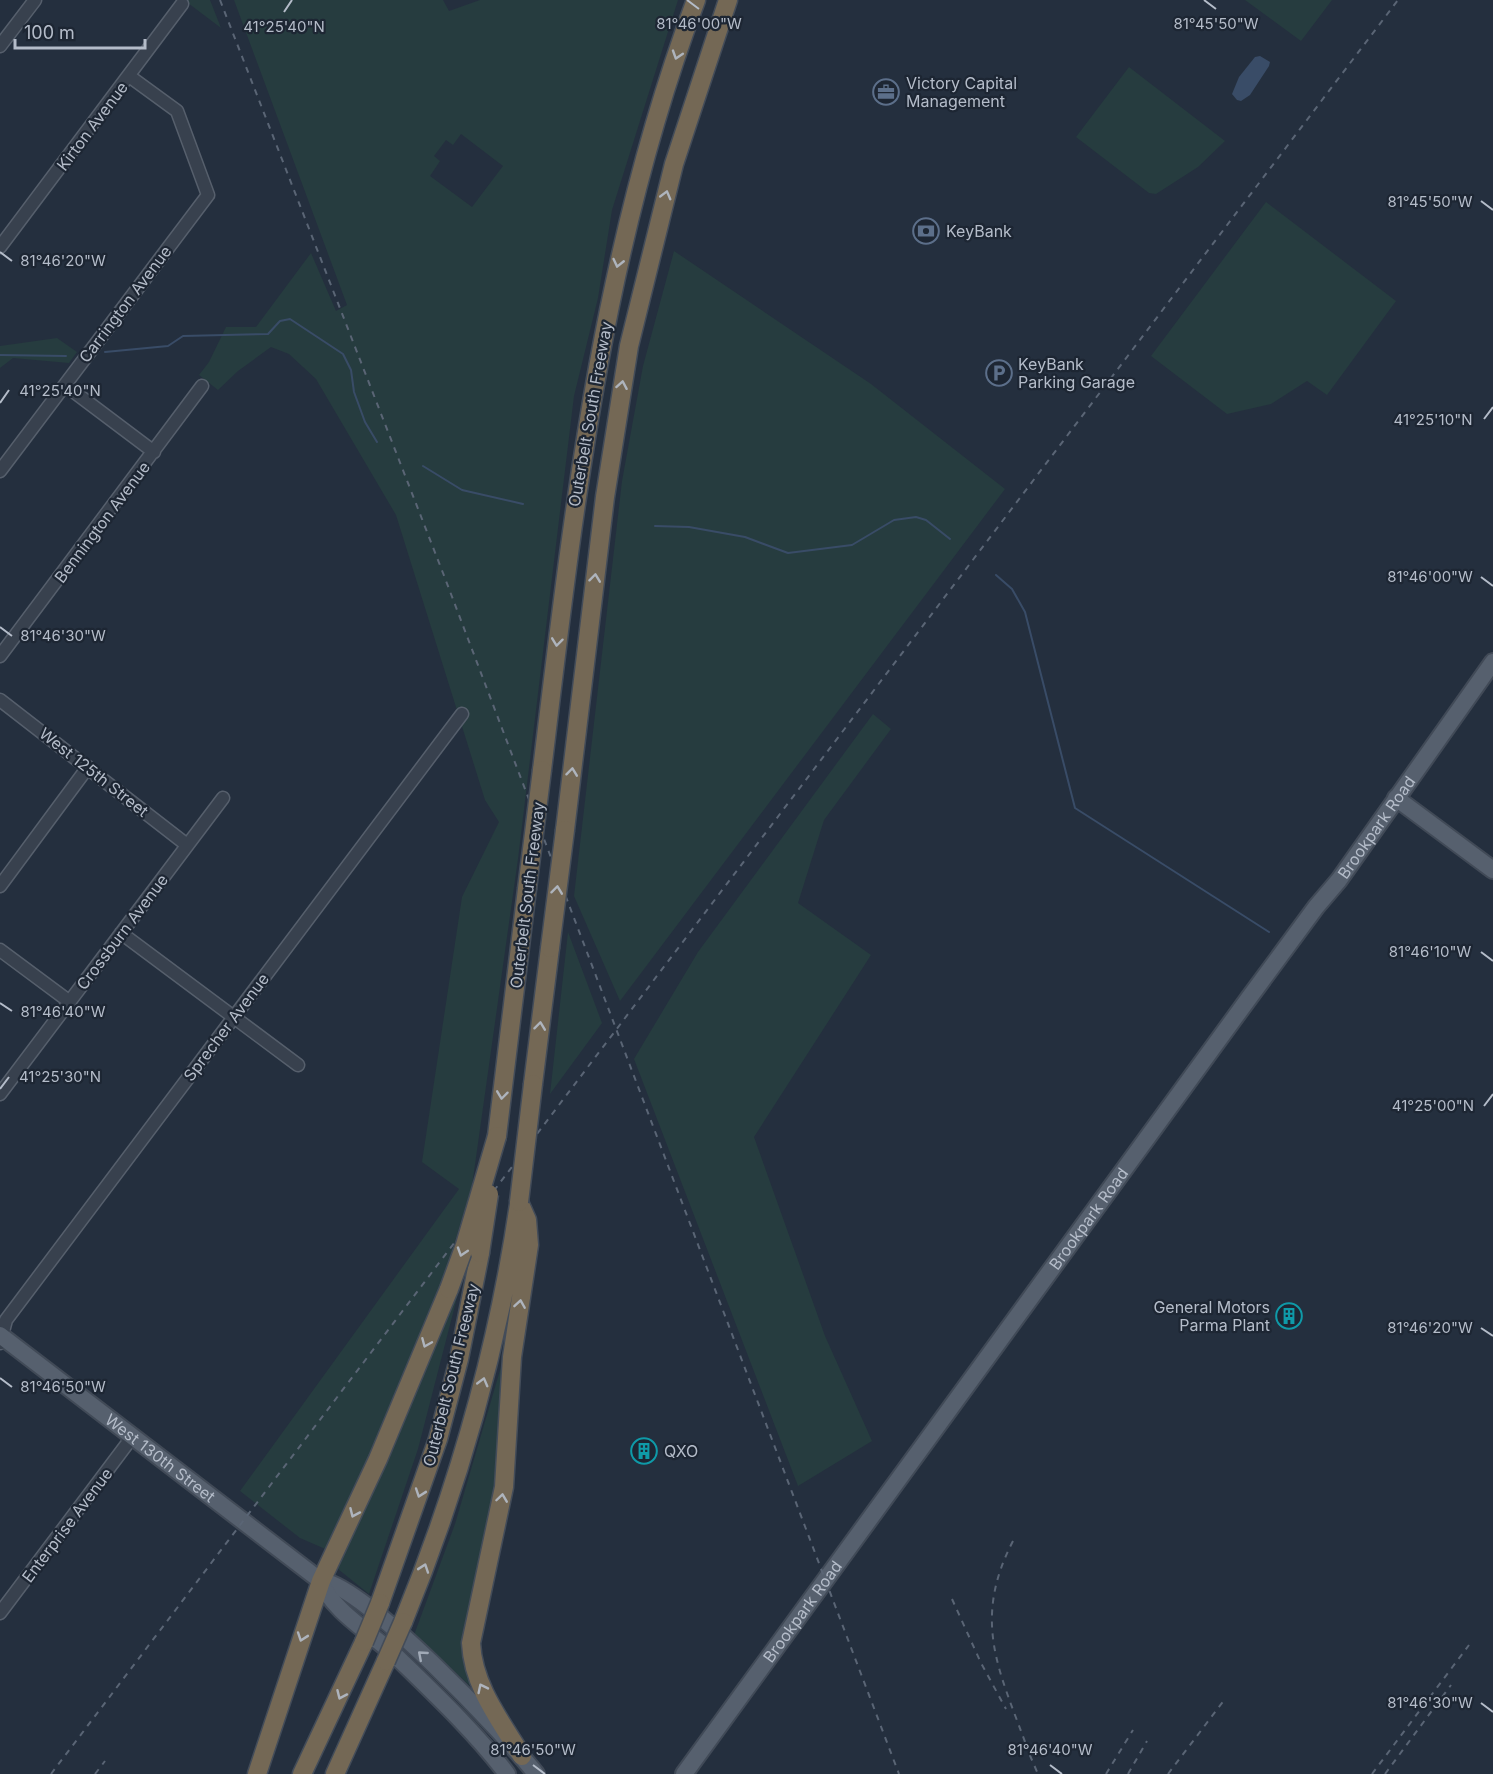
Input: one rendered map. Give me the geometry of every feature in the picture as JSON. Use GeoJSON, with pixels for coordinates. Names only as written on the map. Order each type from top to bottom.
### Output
{"type":"FeatureCollection","features":[{"type":"Feature","properties":{"kind":"highway","name":"Outerbelt South Freeway"},"geometry":{"type":"LineString","coordinates":[[335,1774],[403,1622],[459,1468],[502,1301],[519,1202],[604,498],[629,346],[674,164],[728,0]]}},
{"type":"Feature","properties":{"kind":"highway","name":"Outerbelt South Freeway"},"geometry":{"type":"LineString","coordinates":[[302,1774],[380,1603],[438,1439],[459,1359],[480,1253],[497,1133],[579,468],[600,347],[638,184],[694,3]]}},
{"type":"Feature","properties":{"kind":"highway"},"geometry":{"type":"LineString","coordinates":[[257,1774],[321,1581],[365,1489],[449,1289],[465,1245],[497,1133]]}},
{"type":"Feature","properties":{"kind":"highway"},"geometry":{"type":"LineString","coordinates":[[519,1202],[527,1220],[529,1245],[512,1357],[504,1487],[471,1643],[474,1668],[480,1686],[522,1756]]}},
{"type":"Feature","properties":{"kind":"main road","name":"Brookpark Road"},"geometry":{"type":"LineString","coordinates":[[684,1774],[1249,998],[1316,907],[1339,880],[1493,662]]}},
{"type":"Feature","properties":{"kind":"main road"},"geometry":{"type":"LineString","coordinates":[[1396,798],[1493,870]]}},
{"type":"Feature","properties":{"kind":"main road","name":"West 130th Street"},"geometry":{"type":"LineString","coordinates":[[1,1339],[133,1436],[321,1581],[338,1585],[363,1604],[446,1676],[522,1756],[536,1774]]}},
{"type":"Feature","properties":{"kind":"main road","name":"West 130th Street"},"geometry":{"type":"LineString","coordinates":[[321,1581],[324,1590],[335,1604],[400,1660],[505,1771]]}},
{"type":"Feature","properties":{"kind":"main road"},"geometry":{"type":"LineString","coordinates":[[505,1771],[522,1756]]}},
{"type":"Feature","properties":{"kind":"street"},"geometry":{"type":"LineString","coordinates":[[0,46],[35,0]]}},
{"type":"Feature","properties":{"kind":"street","name":"Kirton Avenue"},"geometry":{"type":"LineString","coordinates":[[0,247],[182,4]]}},
{"type":"Feature","properties":{"kind":"street","name":"Carrington Avenue"},"geometry":{"type":"LineString","coordinates":[[0,471],[208,195],[177,111],[129,76]]}},
{"type":"Feature","properties":{"kind":"street"},"geometry":{"type":"LineString","coordinates":[[65,385],[154,452]]}},
{"type":"Feature","properties":{"kind":"street","name":"Bennington Avenue"},"geometry":{"type":"LineString","coordinates":[[0,656],[5,641],[154,452],[202,386]]}},
{"type":"Feature","properties":{"kind":"street","name":"West 125th Street"},"geometry":{"type":"LineString","coordinates":[[0,700],[187,845]]}},
{"type":"Feature","properties":{"kind":"street","name":"Sprecher Avenue"},"geometry":{"type":"LineString","coordinates":[[1,1339],[6,1320],[462,714]]}},
{"type":"Feature","properties":{"kind":"street"},"geometry":{"type":"LineString","coordinates":[[0,886],[88,767]]}},
{"type":"Feature","properties":{"kind":"street","name":"Crossburn Avenue"},"geometry":{"type":"LineString","coordinates":[[0,1094],[223,798]]}},
{"type":"Feature","properties":{"kind":"street"},"geometry":{"type":"LineString","coordinates":[[121,933],[298,1065]]}},
{"type":"Feature","properties":{"kind":"street"},"geometry":{"type":"LineString","coordinates":[[0,950],[70,1002]]}},
{"type":"Feature","properties":{"kind":"street","name":"Enterprise Avenue"},"geometry":{"type":"LineString","coordinates":[[0,1613],[133,1436]]}},
{"type":"Feature","properties":{"kind":"green space"},"geometry":{"type":"Polygon","coordinates":[[[184,0],[210,0],[221,28],[184,0]]]}},
{"type":"Feature","properties":{"kind":"green space"},"geometry":{"type":"Polygon","coordinates":[[[234,0],[443,0],[449,11],[480,0],[678,0],[612,210],[598,298],[574,396],[518,859],[472,1186],[441,1287],[330,1551],[300,1538],[240,1491],[459,1189],[422,1162],[462,897],[499,822],[485,800],[396,515],[316,379],[289,354],[271,347],[238,371],[218,390],[199,375],[209,362],[226,327],[256,327],[311,253],[336,311],[347,305],[234,0]],[[461,134],[453,145],[446,140],[434,156],[440,161],[430,176],[472,207],[503,166],[461,134]]]}},
{"type":"Feature","properties":{"kind":"green space"},"geometry":{"type":"Polygon","coordinates":[[[1245,0],[1332,0],[1301,41],[1245,0]]]}},
{"type":"Feature","properties":{"kind":"green space"},"geometry":{"type":"Polygon","coordinates":[[[1129,67],[1225,141],[1198,167],[1156,194],[1149,193],[1076,137],[1129,67]]]}},
{"type":"Feature","properties":{"kind":"green space"},"geometry":{"type":"Polygon","coordinates":[[[1266,202],[1396,301],[1327,395],[1307,381],[1271,404],[1227,414],[1151,356],[1266,202]]]}},
{"type":"Feature","properties":{"kind":"green space"},"geometry":{"type":"Polygon","coordinates":[[[674,251],[871,384],[1005,489],[620,1001],[574,896],[622,481],[643,366],[674,251]]]}},
{"type":"Feature","properties":{"kind":"green space"},"geometry":{"type":"Polygon","coordinates":[[[57,338],[77,352],[69,363],[13,358],[0,368],[0,346],[57,338]]]}},
{"type":"Feature","properties":{"kind":"green space"},"geometry":{"type":"Polygon","coordinates":[[[873,714],[891,729],[824,820],[798,903],[871,955],[754,1137],[825,1336],[872,1441],[798,1486],[634,1059],[698,952],[873,714]]]}},
{"type":"Feature","properties":{"kind":"green space"},"geometry":{"type":"Polygon","coordinates":[[[568,932],[602,1023],[550,1094],[568,932]]]}},
{"type":"Feature","properties":{"kind":"green space"},"geometry":{"type":"Polygon","coordinates":[[[460,1286],[418,1449],[369,1594],[338,1569],[452,1292],[460,1286]]]}},
{"type":"Feature","properties":{"kind":"green space"},"geometry":{"type":"Polygon","coordinates":[[[503,1360],[507,1360],[501,1463],[469,1623],[479,1694],[414,1635],[455,1524],[503,1360]]]}},
{"type":"Feature","properties":{"kind":"water"},"geometry":{"type":"Polygon","coordinates":[[[1260,56],[1270,62],[1269,66],[1250,95],[1241,101],[1237,100],[1232,94],[1239,77],[1255,57],[1260,56]]]}},
{"type":"Feature","properties":{"kind":"waterway"},"geometry":{"type":"LineString","coordinates":[[105,352],[168,346],[183,336],[268,334],[280,321],[290,319],[343,354],[351,370],[354,392],[365,422],[377,442]]}},
{"type":"Feature","properties":{"kind":"waterway"},"geometry":{"type":"LineString","coordinates":[[0,355],[66,356]]}},
{"type":"Feature","properties":{"kind":"waterway"},"geometry":{"type":"LineString","coordinates":[[423,466],[462,490],[523,504]]}},
{"type":"Feature","properties":{"kind":"waterway"},"geometry":{"type":"LineString","coordinates":[[655,526],[689,527],[745,537],[788,553],[852,545],[894,520],[916,517],[926,520],[950,539]]}},
{"type":"Feature","properties":{"kind":"waterway"},"geometry":{"type":"LineString","coordinates":[[996,575],[1012,589],[1025,612],[1075,808],[1269,932]]}},
{"type":"Feature","properties":{"kind":"railway"},"geometry":{"type":"LineString","coordinates":[[220,0],[443,573],[899,1774]]}},
{"type":"Feature","properties":{"kind":"railway"},"geometry":{"type":"LineString","coordinates":[[51,1774],[1398,0]]}},
{"type":"Feature","properties":{"kind":"railway"},"geometry":{"type":"LineString","coordinates":[[1013,1541],[1000,1570],[994,1597],[992,1622],[994,1647],[1000,1671],[1028,1750]]}},
{"type":"Feature","properties":{"kind":"railway"},"geometry":{"type":"LineString","coordinates":[[952,1599],[981,1663],[1006,1709]]}},
{"type":"Feature","properties":{"kind":"railway"},"geometry":{"type":"LineString","coordinates":[[1372,1774],[1469,1645]]}},
{"type":"Feature","properties":{"kind":"railway"},"geometry":{"type":"LineString","coordinates":[[1385,1774],[1451,1685]]}},
{"type":"Feature","properties":{"kind":"railway"},"geometry":{"type":"LineString","coordinates":[[1168,1774],[1225,1699]]}},
{"type":"Feature","properties":{"kind":"railway"},"geometry":{"type":"LineString","coordinates":[[1106,1774],[1133,1730]]}},
{"type":"Feature","properties":{"kind":"railway"},"geometry":{"type":"LineString","coordinates":[[1128,1774],[1147,1741]]}},
{"type":"Feature","properties":{"kind":"railway"},"geometry":{"type":"LineString","coordinates":[[1025,1744],[1038,1774]]}},
{"type":"Feature","properties":{"kind":"railway"},"geometry":{"type":"LineString","coordinates":[[95,1774],[105,1761]]}},
{"type":"Feature","properties":{"kind":"place","name":"Victory Capital Management"},"geometry":{"type":"Point","coordinates":[886,92]}},
{"type":"Feature","properties":{"kind":"place","name":"KeyBank"},"geometry":{"type":"Point","coordinates":[926,231]}},
{"type":"Feature","properties":{"kind":"place","name":"KeyBank Parking Garage"},"geometry":{"type":"Point","coordinates":[999,373]}},
{"type":"Feature","properties":{"kind":"place","name":"General Motors Parma Plant"},"geometry":{"type":"Point","coordinates":[1289,1316]}},
{"type":"Feature","properties":{"kind":"place","name":"QXO"},"geometry":{"type":"Point","coordinates":[644,1451]}}]}
